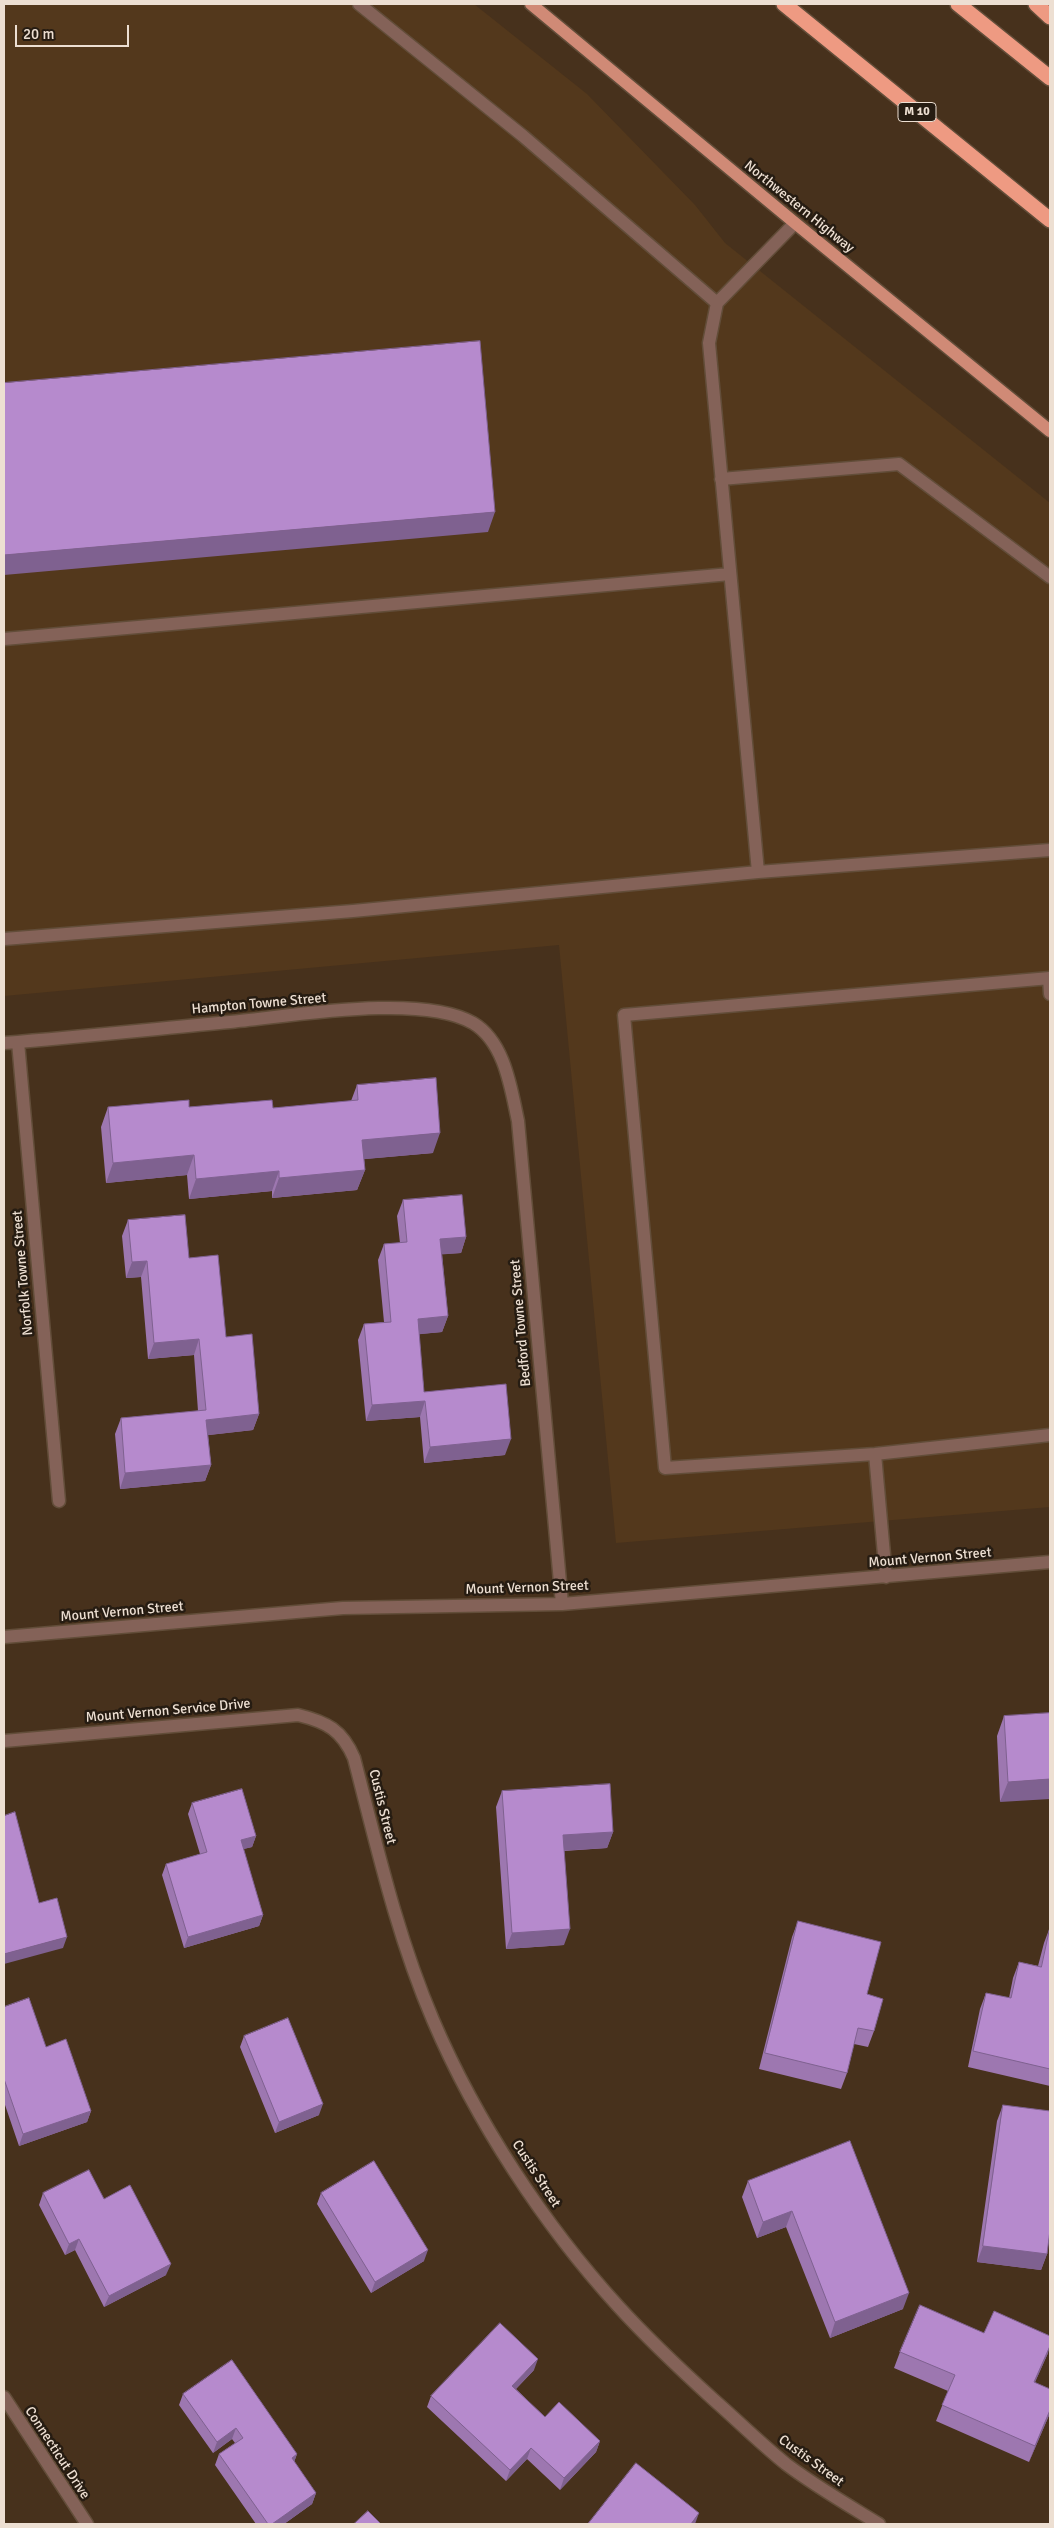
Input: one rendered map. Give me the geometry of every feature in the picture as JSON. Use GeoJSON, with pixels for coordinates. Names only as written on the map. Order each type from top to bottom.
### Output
{"type":"FeatureCollection","features":[{"type":"Feature","properties":{"kind":"highway","name":"M 10"},"geometry":{"type":"LineString","coordinates":[[784,4],[1050,220]]}},
{"type":"Feature","properties":{"kind":"highway"},"geometry":{"type":"LineString","coordinates":[[958,4],[1050,78]]}},
{"type":"Feature","properties":{"kind":"highway"},"geometry":{"type":"LineString","coordinates":[[1036,4],[1050,17]]}},
{"type":"Feature","properties":{"kind":"main road","name":"Northwestern Highway"},"geometry":{"type":"LineString","coordinates":[[531,4],[1050,431]]}},
{"type":"Feature","properties":{"kind":"street"},"geometry":{"type":"LineString","coordinates":[[359,4],[523,136],[717,303]]}},
{"type":"Feature","properties":{"kind":"street"},"geometry":{"type":"LineString","coordinates":[[758,872],[720,479],[709,343],[717,303],[795,223]]}},
{"type":"Feature","properties":{"kind":"street"},"geometry":{"type":"LineString","coordinates":[[720,479],[899,464],[1050,577]]}},
{"type":"Feature","properties":{"kind":"street"},"geometry":{"type":"LineString","coordinates":[[4,638],[730,574]]}},
{"type":"Feature","properties":{"kind":"street"},"geometry":{"type":"LineString","coordinates":[[4,939],[353,911],[758,872],[1050,850]]}},
{"type":"Feature","properties":{"kind":"street"},"geometry":{"type":"LineString","coordinates":[[1050,994],[1050,978],[624,1015],[665,1468],[875,1454],[1050,1436]]}},
{"type":"Feature","properties":{"kind":"street","name":"Hampton Towne Street"},"geometry":{"type":"LineString","coordinates":[[4,1043],[354,1010],[398,1008],[452,1014],[475,1024],[493,1043]]}},
{"type":"Feature","properties":{"kind":"street","name":"Norfolk Towne Street"},"geometry":{"type":"LineString","coordinates":[[18,1042],[59,1501]]}},
{"type":"Feature","properties":{"kind":"street","name":"Bedford Towne Street"},"geometry":{"type":"LineString","coordinates":[[493,1043],[509,1078],[518,1121],[562,1604]]}},
{"type":"Feature","properties":{"kind":"street"},"geometry":{"type":"LineString","coordinates":[[875,1454],[886,1577]]}},
{"type":"Feature","properties":{"kind":"street","name":"Mount Vernon Street"},"geometry":{"type":"LineString","coordinates":[[4,1637],[343,1608],[562,1604],[1050,1562]]}},
{"type":"Feature","properties":{"kind":"street","name":"Mount Vernon Service Drive"},"geometry":{"type":"LineString","coordinates":[[4,1741],[298,1715],[318,1720],[333,1728]]}},
{"type":"Feature","properties":{"kind":"street","name":"Custis Street"},"geometry":{"type":"LineString","coordinates":[[333,1728],[348,1743],[354,1758],[406,1948],[433,2020],[455,2068],[476,2107],[555,2231],[617,2306],[742,2426],[787,2464],[879,2524]]}},
{"type":"Feature","properties":{"kind":"street","name":"Connecticut Drive"},"geometry":{"type":"LineString","coordinates":[[4,2397],[87,2524]]}},
{"type":"Feature","properties":{"kind":"shaded area"},"geometry":{"type":"Polygon","coordinates":[[[4,4],[474,4],[587,94],[695,205],[725,243],[1050,503],[1050,1507],[616,1543],[559,945],[4,996],[4,4]]]}},
{"type":"Feature","properties":{"kind":"building"},"geometry":{"type":"Polygon","coordinates":[[[480,341],[495,512],[4,555],[4,383],[480,341]]]}},
{"type":"Feature","properties":{"kind":"building"},"geometry":{"type":"Polygon","coordinates":[[[436,1078],[440,1133],[362,1140],[365,1170],[279,1178],[279,1171],[196,1179],[194,1155],[113,1163],[108,1107],[189,1100],[189,1107],[272,1100],[273,1108],[358,1100],[357,1085],[436,1078]]]}},
{"type":"Feature","properties":{"kind":"building"},"geometry":{"type":"Polygon","coordinates":[[[462,1195],[466,1237],[440,1239],[448,1316],[418,1319],[424,1392],[506,1384],[511,1439],[430,1447],[425,1401],[372,1405],[364,1324],[391,1322],[384,1244],[407,1242],[403,1200],[462,1195]]]}},
{"type":"Feature","properties":{"kind":"building"},"geometry":{"type":"Polygon","coordinates":[[[185,1215],[189,1258],[218,1255],[226,1337],[252,1334],[259,1414],[206,1420],[211,1465],[125,1473],[121,1418],[206,1410],[199,1339],[154,1343],[147,1261],[132,1262],[128,1220],[185,1215]]]}},
{"type":"Feature","properties":{"kind":"building"},"geometry":{"type":"Polygon","coordinates":[[[1050,1713],[1050,1779],[1008,1782],[1004,1716],[1050,1713]]]}},
{"type":"Feature","properties":{"kind":"building"},"geometry":{"type":"Polygon","coordinates":[[[610,1784],[613,1832],[563,1835],[570,1929],[512,1933],[502,1791],[610,1784]]]}},
{"type":"Feature","properties":{"kind":"building"},"geometry":{"type":"Polygon","coordinates":[[[242,1789],[256,1836],[241,1840],[263,1915],[188,1937],[166,1864],[207,1852],[192,1803],[242,1789]]]}},
{"type":"Feature","properties":{"kind":"building"},"geometry":{"type":"Polygon","coordinates":[[[15,1812],[39,1903],[57,1898],[67,1937],[4,1954],[4,1816],[15,1812]]]}},
{"type":"Feature","properties":{"kind":"building"},"geometry":{"type":"Polygon","coordinates":[[[798,1921],[881,1942],[867,1994],[883,1999],[874,2031],[858,2028],[847,2073],[765,2053],[798,1921]]]}},
{"type":"Feature","properties":{"kind":"building"},"geometry":{"type":"Polygon","coordinates":[[[1050,1927],[1050,2069],[973,2051],[986,1993],[1011,1998],[1019,1962],[1041,1967],[1050,1927]]]}},
{"type":"Feature","properties":{"kind":"building"},"geometry":{"type":"Polygon","coordinates":[[[29,1998],[46,2047],[66,2039],[91,2111],[23,2134],[4,2079],[4,2007],[29,1998]]]}},
{"type":"Feature","properties":{"kind":"building"},"geometry":{"type":"Polygon","coordinates":[[[288,2018],[323,2104],[279,2122],[244,2036],[288,2018]]]}},
{"type":"Feature","properties":{"kind":"building"},"geometry":{"type":"Polygon","coordinates":[[[1003,2105],[1050,2111],[1050,2230],[1047,2254],[983,2246],[1003,2105]]]}},
{"type":"Feature","properties":{"kind":"building"},"geometry":{"type":"Polygon","coordinates":[[[850,2141],[909,2293],[835,2322],[792,2211],[763,2222],[748,2181],[850,2141]]]}},
{"type":"Feature","properties":{"kind":"building"},"geometry":{"type":"Polygon","coordinates":[[[374,2161],[428,2250],[375,2282],[321,2193],[374,2161]]]}},
{"type":"Feature","properties":{"kind":"building"},"geometry":{"type":"Polygon","coordinates":[[[89,2170],[104,2199],[130,2185],[171,2264],[109,2296],[79,2239],[69,2244],[43,2193],[89,2170]]]}},
{"type":"Feature","properties":{"kind":"building"},"geometry":{"type":"Polygon","coordinates":[[[920,2305],[984,2333],[994,2311],[1050,2336],[1050,2346],[1034,2382],[1050,2389],[1050,2410],[1035,2446],[942,2405],[955,2375],[900,2352],[920,2305]]]}},
{"type":"Feature","properties":{"kind":"building"},"geometry":{"type":"Polygon","coordinates":[[[500,2323],[538,2359],[512,2386],[545,2417],[559,2402],[600,2441],[564,2478],[531,2448],[510,2470],[431,2396],[500,2323]]]}},
{"type":"Feature","properties":{"kind":"building"},"geometry":{"type":"Polygon","coordinates":[[[232,2360],[297,2454],[292,2458],[316,2493],[272,2524],[268,2524],[219,2454],[243,2438],[236,2428],[217,2442],[183,2394],[232,2360]]]}},
{"type":"Feature","properties":{"kind":"building"},"geometry":{"type":"Polygon","coordinates":[[[636,2463],[699,2513],[691,2524],[588,2524],[636,2463]]]}},
{"type":"Feature","properties":{"kind":"building"},"geometry":{"type":"Polygon","coordinates":[[[368,2511],[381,2524],[354,2524],[368,2511]]]}}]}
